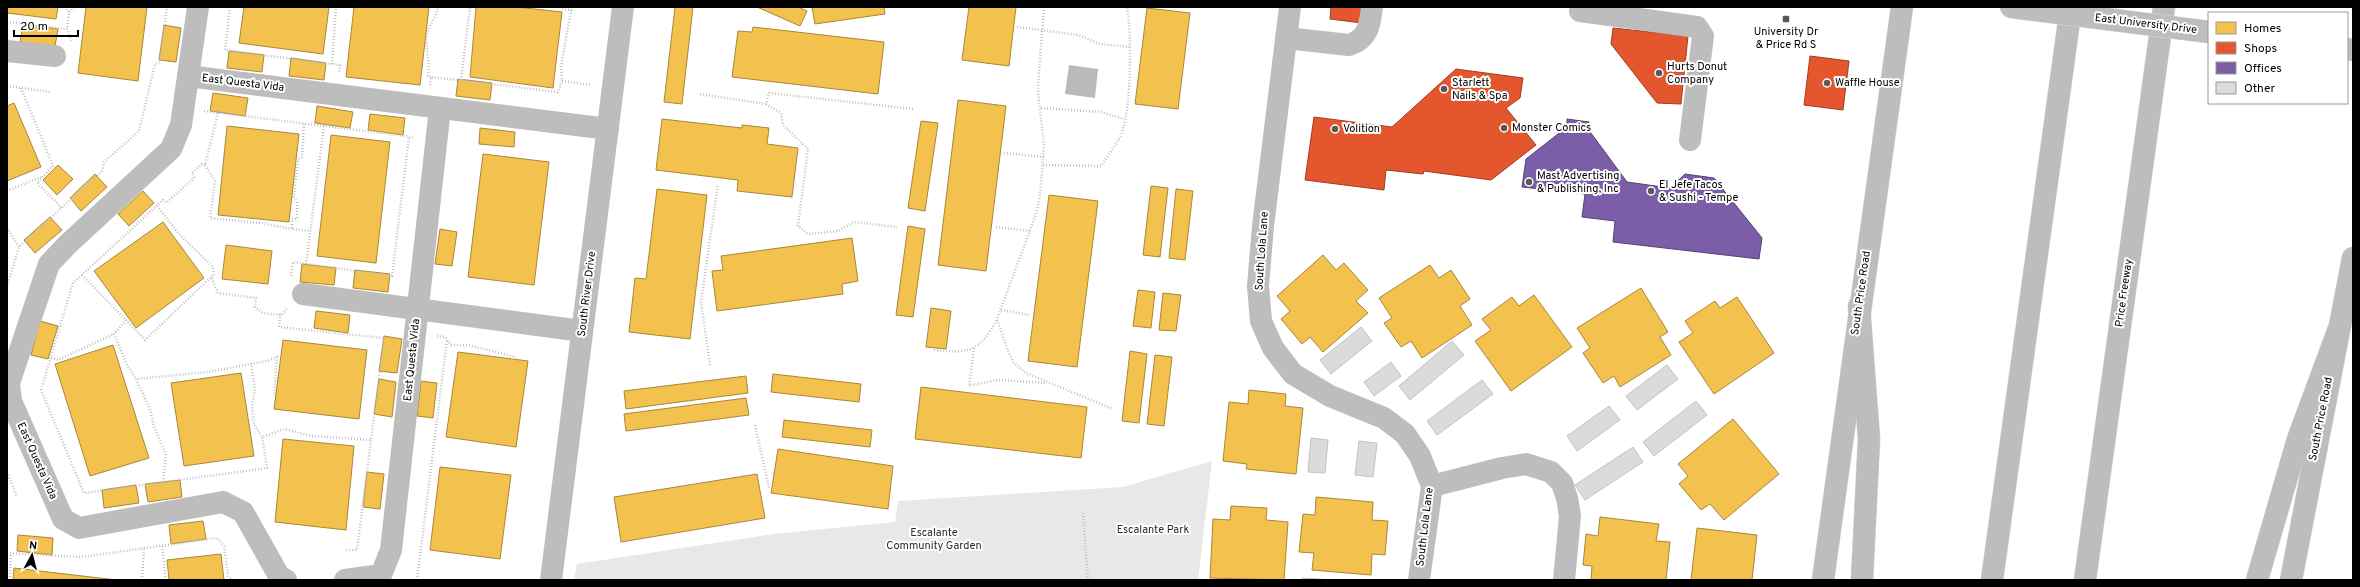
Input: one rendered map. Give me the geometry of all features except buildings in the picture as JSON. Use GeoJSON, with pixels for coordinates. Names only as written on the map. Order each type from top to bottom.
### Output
{"type":"FeatureCollection","features":[{"type":"Feature","properties":{"kind":"main road","name":"East Questa Vida"},"geometry":{"type":"LineString","coordinates":[[198,7],[181,125],[171,149],[67,245],[49,264],[8,383],[11,401],[63,519],[79,528],[223,502],[243,512],[279,576],[286,580]]}},
{"type":"Feature","properties":{"kind":"main road","name":"South River Drive"},"geometry":{"type":"LineString","coordinates":[[551,580],[623,7]]}},
{"type":"Feature","properties":{"kind":"main road","name":"South Lola Lane"},"geometry":{"type":"LineString","coordinates":[[1290,7],[1260,263],[1258,286],[1261,321],[1273,348],[1293,374],[1330,396],[1384,418],[1405,434],[1420,456],[1432,486],[1419,580]]}},
{"type":"Feature","properties":{"kind":"main road"},"geometry":{"type":"LineString","coordinates":[[1286,38],[1348,45],[1358,42],[1366,35],[1370,26],[1372,7]]}},
{"type":"Feature","properties":{"kind":"main road","name":"South Price Road"},"geometry":{"type":"LineString","coordinates":[[1823,580],[1859,306],[1902,7]]}},
{"type":"Feature","properties":{"kind":"main road","name":"East University Drive"},"geometry":{"type":"LineString","coordinates":[[2011,7],[2208,32]]}},
{"type":"Feature","properties":{"kind":"main road"},"geometry":{"type":"LineString","coordinates":[[1992,580],[2071,7]]}},
{"type":"Feature","properties":{"kind":"main road","name":"Price Freeway"},"geometry":{"type":"LineString","coordinates":[[2085,580],[2164,7]]}},
{"type":"Feature","properties":{"kind":"main road"},"geometry":{"type":"LineString","coordinates":[[1580,11],[1697,27],[1703,36],[1690,140]]}},
{"type":"Feature","properties":{"kind":"main road"},"geometry":{"type":"LineString","coordinates":[[7,51],[55,56]]}},
{"type":"Feature","properties":{"kind":"main road","name":"East Questa Vida"},"geometry":{"type":"LineString","coordinates":[[188,76],[608,129]]}},
{"type":"Feature","properties":{"kind":"main road","name":"East Questa Vida"},"geometry":{"type":"LineString","coordinates":[[345,580],[381,575],[391,550],[418,309],[434,107]]}},
{"type":"Feature","properties":{"kind":"main road","name":"South Price Road"},"geometry":{"type":"LineString","coordinates":[[2291,580],[2353,258]]}},
{"type":"Feature","properties":{"kind":"main road"},"geometry":{"type":"LineString","coordinates":[[294,291],[582,331]]}},
{"type":"Feature","properties":{"kind":"main road"},"geometry":{"type":"LineString","coordinates":[[1859,306],[1869,439],[1862,580]]}},
{"type":"Feature","properties":{"kind":"main road"},"geometry":{"type":"LineString","coordinates":[[2257,580],[2298,439],[2338,331]]}},
{"type":"Feature","properties":{"kind":"main road"},"geometry":{"type":"LineString","coordinates":[[1432,486],[1502,468],[1526,464],[1551,472],[1562,483],[1567,498],[1570,516],[1564,580]]}},
{"type":"Feature","properties":{"kind":"path"},"geometry":{"type":"LineString","coordinates":[[64,7],[69,12]]}},
{"type":"Feature","properties":{"kind":"path"},"geometry":{"type":"LineString","coordinates":[[67,29],[69,12],[75,7]]}},
{"type":"Feature","properties":{"kind":"path"},"geometry":{"type":"LineString","coordinates":[[7,286],[19,247],[102,171],[104,162],[139,131],[155,64],[160,62],[167,7]]}},
{"type":"Feature","properties":{"kind":"path"},"geometry":{"type":"LineString","coordinates":[[230,7],[225,50],[340,65],[336,95]]}},
{"type":"Feature","properties":{"kind":"path"},"geometry":{"type":"LineString","coordinates":[[332,64],[336,7]]}},
{"type":"Feature","properties":{"kind":"path"},"geometry":{"type":"LineString","coordinates":[[434,107],[431,76],[428,76],[430,64],[426,48],[427,33],[436,17],[438,7]]}},
{"type":"Feature","properties":{"kind":"path"},"geometry":{"type":"LineString","coordinates":[[461,80],[470,7]]}},
{"type":"Feature","properties":{"kind":"path"},"geometry":{"type":"LineString","coordinates":[[934,350],[963,352],[974,348],[986,340],[1001,310],[1030,231],[1038,202],[1044,157],[1038,72],[1044,7]]}},
{"type":"Feature","properties":{"kind":"path"},"geometry":{"type":"LineString","coordinates":[[1043,165],[1101,166],[1114,148],[1123,130],[1130,47],[1127,7]]}},
{"type":"Feature","properties":{"kind":"path"},"geometry":{"type":"LineString","coordinates":[[431,76],[558,92],[562,81],[561,67],[571,10],[562,9]]}},
{"type":"Feature","properties":{"kind":"path"},"geometry":{"type":"LineString","coordinates":[[1017,27],[1078,35],[1100,44],[1130,47]]}},
{"type":"Feature","properties":{"kind":"path"},"geometry":{"type":"LineString","coordinates":[[562,81],[591,85]]}},
{"type":"Feature","properties":{"kind":"path"},"geometry":{"type":"LineString","coordinates":[[7,86],[51,92]]}},
{"type":"Feature","properties":{"kind":"path"},"geometry":{"type":"LineString","coordinates":[[21,88],[53,166],[37,183],[62,208]]}},
{"type":"Feature","properties":{"kind":"path"},"geometry":{"type":"LineString","coordinates":[[766,104],[768,93],[913,109]]}},
{"type":"Feature","properties":{"kind":"path"},"geometry":{"type":"LineString","coordinates":[[700,94],[766,104],[782,113],[783,125],[808,149],[798,226],[808,234],[838,231],[854,222],[898,227]]}},
{"type":"Feature","properties":{"kind":"path"},"geometry":{"type":"LineString","coordinates":[[1041,108],[1101,112],[1124,119]]}},
{"type":"Feature","properties":{"kind":"path"},"geometry":{"type":"LineString","coordinates":[[202,111],[413,137]]}},
{"type":"Feature","properties":{"kind":"path"},"geometry":{"type":"LineString","coordinates":[[218,113],[205,165],[215,181],[210,218],[261,223],[310,231]]}},
{"type":"Feature","properties":{"kind":"path"},"geometry":{"type":"LineString","coordinates":[[292,229],[292,219],[297,219],[297,202],[294,197],[298,160],[302,157],[304,124]]}},
{"type":"Feature","properties":{"kind":"path"},"geometry":{"type":"LineString","coordinates":[[306,264],[324,126]]}},
{"type":"Feature","properties":{"kind":"path"},"geometry":{"type":"LineString","coordinates":[[211,277],[218,293],[256,298],[255,307],[263,313],[280,314],[285,312],[294,291],[293,262],[392,276],[409,137]]}},
{"type":"Feature","properties":{"kind":"path"},"geometry":{"type":"LineString","coordinates":[[1004,153],[1044,157]]}},
{"type":"Feature","properties":{"kind":"path"},"geometry":{"type":"LineString","coordinates":[[205,165],[202,164],[192,173],[194,178],[166,203],[163,200],[73,283],[41,390],[84,493],[267,468],[262,437],[254,424],[252,406],[255,389],[251,363]]}},
{"type":"Feature","properties":{"kind":"path"},"geometry":{"type":"LineString","coordinates":[[7,191],[43,176]]}},
{"type":"Feature","properties":{"kind":"path"},"geometry":{"type":"LineString","coordinates":[[710,365],[701,302],[718,184]]}},
{"type":"Feature","properties":{"kind":"path"},"geometry":{"type":"LineString","coordinates":[[82,275],[145,340],[214,275],[213,267],[179,234],[157,206]]}},
{"type":"Feature","properties":{"kind":"path"},"geometry":{"type":"LineString","coordinates":[[996,227],[1030,231]]}},
{"type":"Feature","properties":{"kind":"path"},"geometry":{"type":"LineString","coordinates":[[7,228],[19,247]]}},
{"type":"Feature","properties":{"kind":"path"},"geometry":{"type":"LineString","coordinates":[[1001,310],[1030,315]]}},
{"type":"Feature","properties":{"kind":"path"},"geometry":{"type":"LineString","coordinates":[[280,314],[279,327],[384,338],[357,550],[346,550]]}},
{"type":"Feature","properties":{"kind":"path"},"geometry":{"type":"LineString","coordinates":[[997,319],[1008,351],[1014,363],[1026,372],[1049,384],[1113,409]]}},
{"type":"Feature","properties":{"kind":"path"},"geometry":{"type":"LineString","coordinates":[[51,358],[58,360],[114,334],[126,320]]}},
{"type":"Feature","properties":{"kind":"path"},"geometry":{"type":"LineString","coordinates":[[114,334],[127,365],[136,379],[166,454],[163,482]]}},
{"type":"Feature","properties":{"kind":"path"},"geometry":{"type":"LineString","coordinates":[[415,334],[445,337],[451,345],[468,345],[516,357]]}},
{"type":"Feature","properties":{"kind":"path"},"geometry":{"type":"LineString","coordinates":[[416,580],[448,340]]}},
{"type":"Feature","properties":{"kind":"path"},"geometry":{"type":"LineString","coordinates":[[974,348],[969,386],[997,380],[1049,384]]}},
{"type":"Feature","properties":{"kind":"path"},"geometry":{"type":"LineString","coordinates":[[136,379],[208,372],[267,361],[277,357],[274,396]]}},
{"type":"Feature","properties":{"kind":"path"},"geometry":{"type":"LineString","coordinates":[[755,425],[770,488]]}},
{"type":"Feature","properties":{"kind":"path"},"geometry":{"type":"LineString","coordinates":[[262,437],[285,429],[311,436],[371,440]]}},
{"type":"Feature","properties":{"kind":"path"},"geometry":{"type":"LineString","coordinates":[[7,472],[17,498]]}},
{"type":"Feature","properties":{"kind":"path"},"geometry":{"type":"LineString","coordinates":[[1083,512],[1088,580]]}},
{"type":"Feature","properties":{"kind":"path"},"geometry":{"type":"LineString","coordinates":[[7,553],[81,557],[217,538],[224,546],[228,576],[232,580]]}},
{"type":"Feature","properties":{"kind":"path"},"geometry":{"type":"LineString","coordinates":[[162,546],[166,580]]}},
{"type":"Feature","properties":{"kind":"path"},"geometry":{"type":"LineString","coordinates":[[142,580],[144,548]]}},
{"type":"Feature","properties":{"kind":"path"},"geometry":{"type":"LineString","coordinates":[[10,580],[11,553]]}},
{"type":"Feature","properties":{"kind":"green space","name":"Escalante Park"},"geometry":{"type":"Polygon","coordinates":[[[1212,461],[1198,580],[574,580],[577,564],[774,534],[895,522],[898,501],[1123,487],[1212,461]]]}},
{"type":"Feature","properties":{"kind":"shaded area"},"geometry":{"type":"Polygon","coordinates":[[[1069,65],[1098,69],[1095,98],[1065,94],[1069,65]]]}},
{"type":"Feature","properties":{"kind":"place","name":"University Dr & Price Rd S"},"geometry":{"type":"Point","coordinates":[1786,19]}},
{"type":"Feature","properties":{"kind":"place","name":"Hurts Donut Company"},"geometry":{"type":"Point","coordinates":[1659,73]}},
{"type":"Feature","properties":{"kind":"place","name":"Waffle House"},"geometry":{"type":"Point","coordinates":[1827,83]}},
{"type":"Feature","properties":{"kind":"place","name":"Starlett Nails & Spa"},"geometry":{"type":"Point","coordinates":[1444,89]}},
{"type":"Feature","properties":{"kind":"place","name":"Monster Comics"},"geometry":{"type":"Point","coordinates":[1504,128]}},
{"type":"Feature","properties":{"kind":"place","name":"Volition"},"geometry":{"type":"Point","coordinates":[1335,129]}},
{"type":"Feature","properties":{"kind":"place","name":"Mast Advertising & Publishing, Inc"},"geometry":{"type":"Point","coordinates":[1529,182]}},
{"type":"Feature","properties":{"kind":"place","name":"El Jefe Tacos & Sushi - Tempe"},"geometry":{"type":"Point","coordinates":[1651,191]}},
{"type":"Feature","properties":{"kind":"park label","name":"Escalante Community Garden"},"geometry":{"type":"Point","coordinates":[934,539]}}]}
